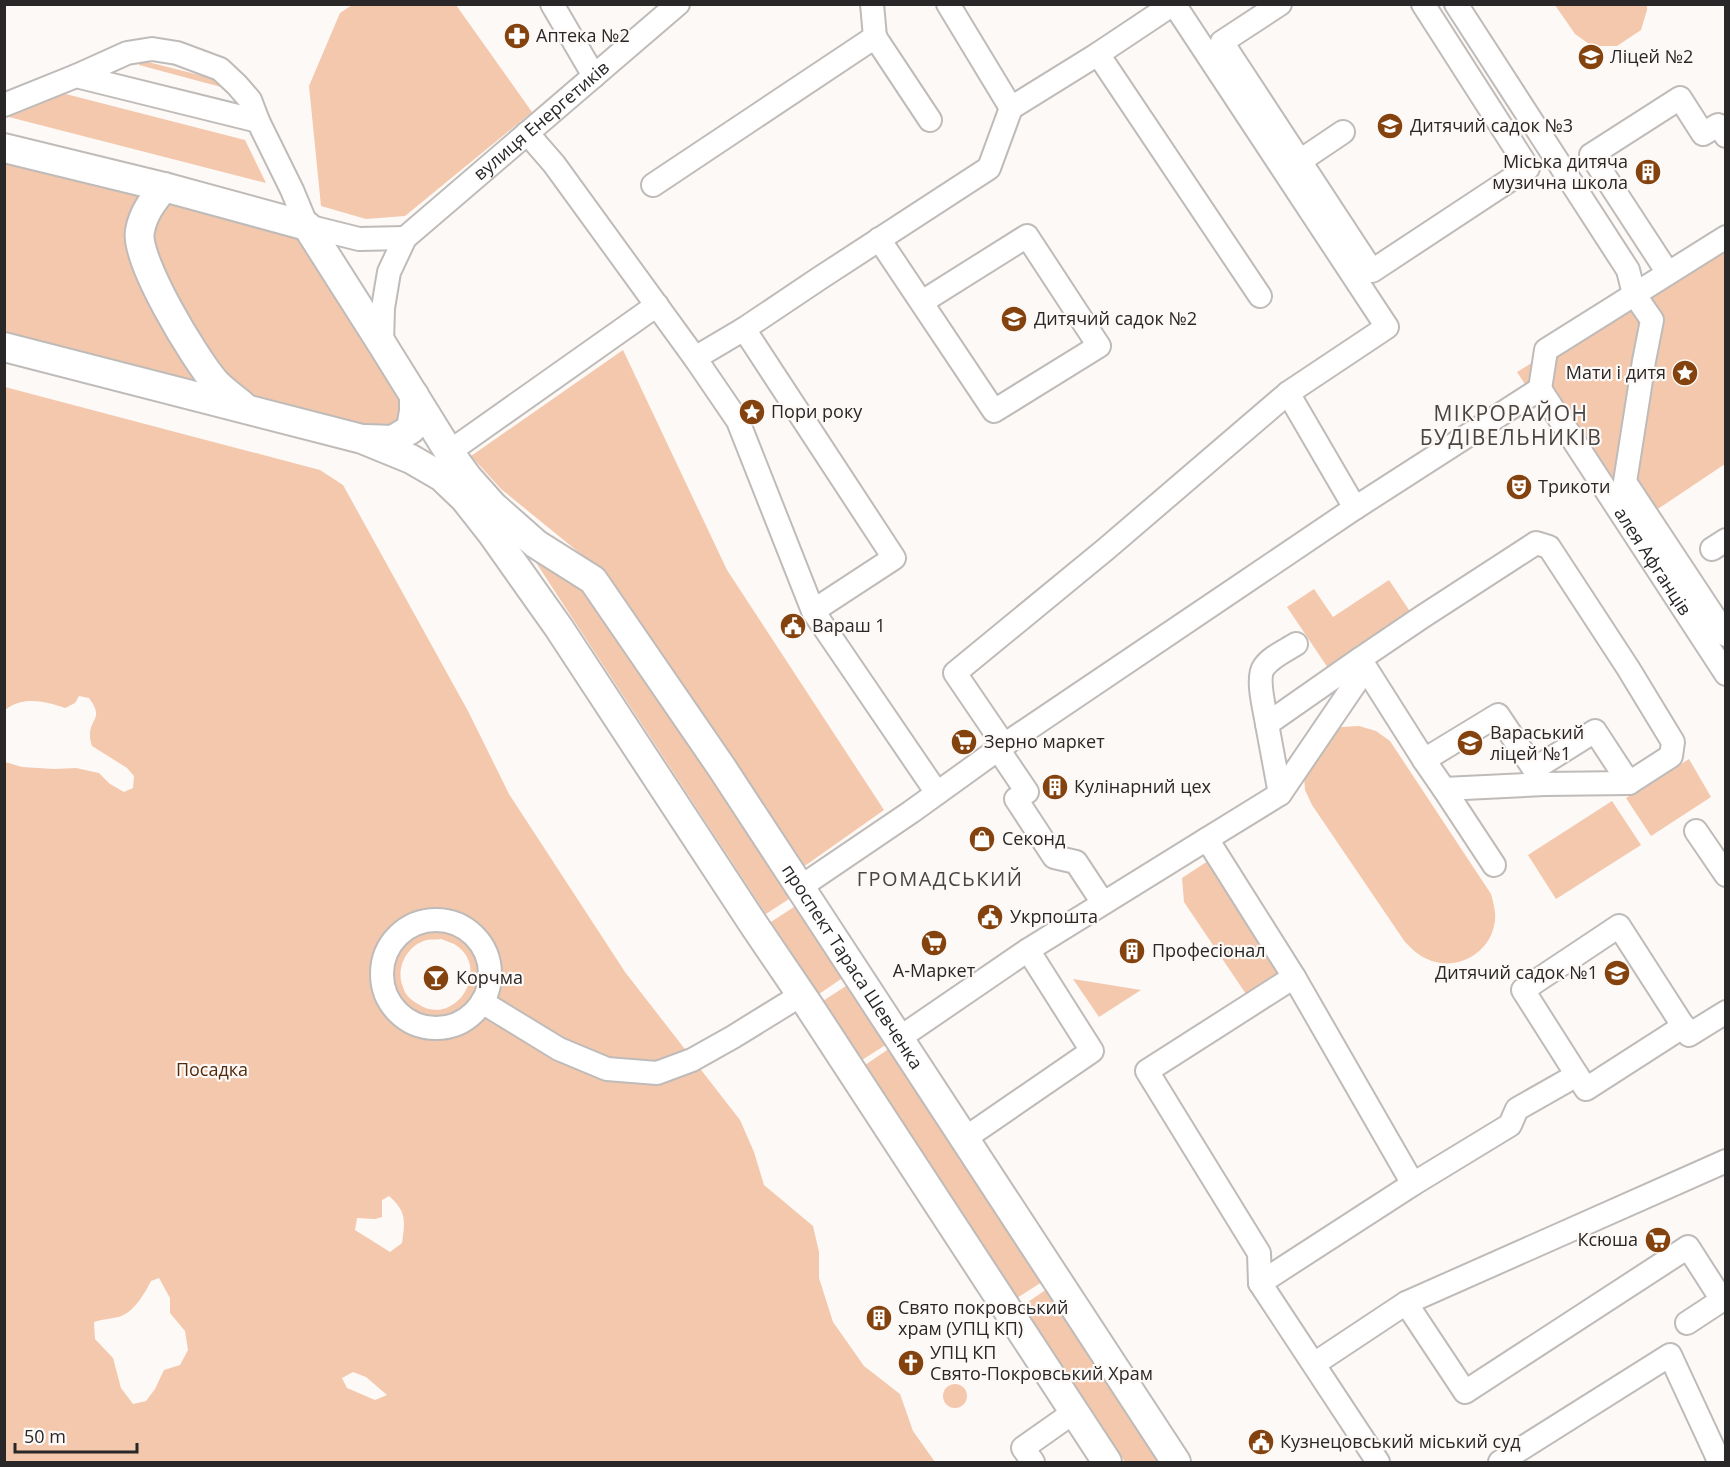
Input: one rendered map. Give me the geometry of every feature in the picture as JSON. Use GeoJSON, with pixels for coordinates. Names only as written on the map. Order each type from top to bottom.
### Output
{"type":"FeatureCollection","features":[{"type":"Feature","properties":{"kind":"main road"},"geometry":{"type":"LineString","coordinates":[[4,148],[164,187],[307,226],[449,452],[468,478],[559,628],[1107,1462]]}},
{"type":"Feature","properties":{"kind":"main road"},"geometry":{"type":"LineString","coordinates":[[164,187],[148,207],[139,233],[145,261],[160,294],[194,353],[216,384],[247,409]]}},
{"type":"Feature","properties":{"kind":"main road"},"geometry":{"type":"LineString","coordinates":[[4,347],[362,439],[411,459],[442,477],[465,499],[492,519]]}},
{"type":"Feature","properties":{"kind":"main road"},"geometry":{"type":"LineString","coordinates":[[362,439],[393,440],[411,429],[414,395]]}},
{"type":"Feature","properties":{"kind":"main road","name":"проспект Тараса Шевченка"},"geometry":{"type":"LineString","coordinates":[[492,519],[593,580],[722,768],[1176,1462]]}},
{"type":"Feature","properties":{"kind":"street"},"geometry":{"type":"LineString","coordinates":[[552,4],[594,76]]}},
{"type":"Feature","properties":{"kind":"street","name":"вулиця Енергетиків"},"geometry":{"type":"LineString","coordinates":[[405,238],[678,4]]}},
{"type":"Feature","properties":{"kind":"street"},"geometry":{"type":"LineString","coordinates":[[872,4],[874,37],[930,120]]}},
{"type":"Feature","properties":{"kind":"street"},"geometry":{"type":"LineString","coordinates":[[948,4],[1011,108]]}},
{"type":"Feature","properties":{"kind":"street"},"geometry":{"type":"LineString","coordinates":[[695,358],[744,329],[989,168],[1011,108],[1173,4],[1372,271],[1528,168],[1423,4]]}},
{"type":"Feature","properties":{"kind":"street"},"geometry":{"type":"LineString","coordinates":[[1103,903],[1076,862],[1054,857],[1016,799],[1027,792],[955,673],[1106,549],[1288,393],[1387,327],[1222,42],[1280,4]]}},
{"type":"Feature","properties":{"kind":"street"},"geometry":{"type":"LineString","coordinates":[[1442,4],[1556,179],[1618,280],[1634,294]]}},
{"type":"Feature","properties":{"kind":"street"},"geometry":{"type":"LineString","coordinates":[[1456,4],[1628,270],[1634,294]]}},
{"type":"Feature","properties":{"kind":"street"},"geometry":{"type":"LineString","coordinates":[[653,185],[874,37]]}},
{"type":"Feature","properties":{"kind":"street"},"geometry":{"type":"LineString","coordinates":[[4,105],[127,53],[152,49],[177,53],[220,69],[250,100],[307,226],[359,239],[405,238],[389,272],[383,308],[382,344]]}},
{"type":"Feature","properties":{"kind":"street"},"geometry":{"type":"LineString","coordinates":[[1098,54],[1260,296]]}},
{"type":"Feature","properties":{"kind":"street"},"geometry":{"type":"LineString","coordinates":[[76,76],[258,121]]}},
{"type":"Feature","properties":{"kind":"street"},"geometry":{"type":"LineString","coordinates":[[1668,273],[1592,155],[1680,98],[1703,134],[1723,127]]}},
{"type":"Feature","properties":{"kind":"street"},"geometry":{"type":"LineString","coordinates":[[1292,166],[1343,132]]}},
{"type":"Feature","properties":{"kind":"street"},"geometry":{"type":"LineString","coordinates":[[527,133],[554,164],[738,421],[813,611],[937,793]]}},
{"type":"Feature","properties":{"kind":"street"},"geometry":{"type":"LineString","coordinates":[[879,239],[994,411],[1099,346],[1027,236],[922,303]]}},
{"type":"Feature","properties":{"kind":"street"},"geometry":{"type":"LineString","coordinates":[[800,888],[1001,747],[1355,508],[1540,389],[1546,350],[1725,237]]}},
{"type":"Feature","properties":{"kind":"street","name":"алея Афганців"},"geometry":{"type":"LineString","coordinates":[[1634,294],[1652,320],[1625,482],[1725,634]]}},
{"type":"Feature","properties":{"kind":"street"},"geometry":{"type":"LineString","coordinates":[[449,452],[657,305]]}},
{"type":"Feature","properties":{"kind":"street"},"geometry":{"type":"LineString","coordinates":[[744,329],[894,558],[813,611]]}},
{"type":"Feature","properties":{"kind":"street","name":"алея Афганців"},"geometry":{"type":"LineString","coordinates":[[1540,389],[1725,674]]}},
{"type":"Feature","properties":{"kind":"street"},"geometry":{"type":"LineString","coordinates":[[1288,393],[1355,508]]}},
{"type":"Feature","properties":{"kind":"street"},"geometry":{"type":"LineString","coordinates":[[1267,724],[1362,664],[1422,617],[1534,544],[1549,547],[1673,742],[1671,756],[1629,783],[1539,777],[1444,789]]}},
{"type":"Feature","properties":{"kind":"street"},"geometry":{"type":"LineString","coordinates":[[1280,794],[1260,682],[1262,670],[1269,662],[1296,644]]}},
{"type":"Feature","properties":{"kind":"street"},"geometry":{"type":"LineString","coordinates":[[1362,664],[1494,865]]}},
{"type":"Feature","properties":{"kind":"street"},"geometry":{"type":"LineString","coordinates":[[898,1039],[1028,950],[1280,794],[1362,664]]}},
{"type":"Feature","properties":{"kind":"street"},"geometry":{"type":"LineString","coordinates":[[1424,760],[1498,715],[1539,777]]}},
{"type":"Feature","properties":{"kind":"street"},"geometry":{"type":"LineString","coordinates":[[1539,777],[1595,731],[1629,783]]}},
{"type":"Feature","properties":{"kind":"street"},"geometry":{"type":"LineString","coordinates":[[1696,831],[1725,875]]}},
{"type":"Feature","properties":{"kind":"street"},"geometry":{"type":"LineString","coordinates":[[1207,839],[1294,977],[1413,1184]]}},
{"type":"Feature","properties":{"kind":"street"},"geometry":{"type":"LineString","coordinates":[[431,920],[451,921],[469,930],[482,945],[490,964],[490,983],[482,1002],[469,1017],[451,1026],[431,1028],[412,1022],[396,1010],[385,993],[382,974],[385,954],[396,937],[412,925],[431,920]]}},
{"type":"Feature","properties":{"kind":"street"},"geometry":{"type":"LineString","coordinates":[[1684,1026],[1586,1089],[1523,990],[1619,926],[1684,1026],[1689,1035],[1725,1012]]}},
{"type":"Feature","properties":{"kind":"street"},"geometry":{"type":"LineString","coordinates":[[964,1139],[1092,1051],[1028,950]]}},
{"type":"Feature","properties":{"kind":"street"},"geometry":{"type":"LineString","coordinates":[[1294,977],[1148,1071],[1259,1253],[1260,1282],[1378,1462]]}},
{"type":"Feature","properties":{"kind":"street"},"geometry":{"type":"LineString","coordinates":[[482,1002],[559,1049],[607,1069],[657,1073],[692,1060],[801,995]]}},
{"type":"Feature","properties":{"kind":"street"},"geometry":{"type":"LineString","coordinates":[[1260,1282],[1510,1125],[1517,1109],[1576,1075]]}},
{"type":"Feature","properties":{"kind":"street"},"geometry":{"type":"LineString","coordinates":[[1314,1364],[1406,1303],[1725,1161]]}},
{"type":"Feature","properties":{"kind":"street"},"geometry":{"type":"LineString","coordinates":[[1406,1303],[1465,1392],[1688,1247],[1722,1300],[1688,1323]]}},
{"type":"Feature","properties":{"kind":"street"},"geometry":{"type":"LineString","coordinates":[[1500,1462],[1670,1355],[1720,1453]]}},
{"type":"Feature","properties":{"kind":"street"},"geometry":{"type":"LineString","coordinates":[[1033,1462],[1023,1448],[1074,1412]]}},
{"type":"Feature","properties":{"kind":"green space"},"geometry":{"type":"Polygon","coordinates":[[[352,5],[456,5],[532,112],[405,216],[366,219],[321,206],[309,86],[340,13],[352,5]]]}},
{"type":"Feature","properties":{"kind":"green space"},"geometry":{"type":"Polygon","coordinates":[[[1555,5],[1647,5],[1647,10],[1641,30],[1617,46],[1592,46],[1575,34],[1555,5]]]}},
{"type":"Feature","properties":{"kind":"green space"},"geometry":{"type":"Polygon","coordinates":[[[140,60],[223,81],[221,87],[139,65],[140,60]]]}},
{"type":"Feature","properties":{"kind":"green space"},"geometry":{"type":"Polygon","coordinates":[[[54,91],[245,140],[266,183],[5,116],[54,91]]]}},
{"type":"Feature","properties":{"kind":"green space"},"geometry":{"type":"Polygon","coordinates":[[[4,148],[307,226],[414,395],[393,440],[5,347],[4,148]]]}},
{"type":"Feature","properties":{"kind":"green space"},"geometry":{"type":"Polygon","coordinates":[[[1725,250],[1725,464],[1622,533],[1517,372],[1679,271],[1725,250]]]}},
{"type":"Feature","properties":{"kind":"green space"},"geometry":{"type":"Polygon","coordinates":[[[623,350],[727,570],[884,810],[799,870],[598,568],[501,489],[471,456],[623,350]]]}},
{"type":"Feature","properties":{"kind":"green space","name":"Посадка"},"geometry":{"type":"Polygon","coordinates":[[[5,387],[320,470],[343,485],[468,711],[509,794],[625,972],[740,1120],[754,1152],[764,1185],[813,1226],[819,1252],[819,1278],[833,1322],[864,1366],[900,1394],[913,1431],[935,1462],[5,1462],[5,762],[22,767],[76,768],[99,773],[110,784],[124,792],[133,788],[134,776],[127,768],[92,746],[90,730],[96,711],[89,698],[79,696],[75,703],[65,708],[49,703],[26,701],[5,710],[5,387]],[[441,939],[427,940],[414,947],[404,958],[401,980],[407,995],[418,1004],[432,1010],[445,1008],[456,1002],[465,992],[470,980],[470,967],[465,954],[454,944],[441,939]],[[389,1196],[382,1200],[382,1217],[357,1218],[355,1230],[390,1252],[402,1243],[403,1217],[399,1207],[389,1196]],[[159,1278],[151,1281],[142,1297],[129,1312],[94,1322],[95,1339],[113,1358],[121,1388],[133,1404],[146,1401],[164,1370],[180,1365],[188,1350],[185,1331],[170,1313],[170,1298],[159,1278]],[[353,1372],[342,1378],[347,1388],[375,1400],[387,1395],[366,1377],[353,1372]]]}},
{"type":"Feature","properties":{"kind":"green space"},"geometry":{"type":"Polygon","coordinates":[[[531,555],[584,583],[792,897],[766,914],[531,555]]]}},
{"type":"Feature","properties":{"kind":"green space"},"geometry":{"type":"Polygon","coordinates":[[[1389,580],[1411,613],[1328,668],[1287,607],[1314,589],[1333,617],[1389,580]]]}},
{"type":"Feature","properties":{"kind":"green space"},"geometry":{"type":"Polygon","coordinates":[[[1359,726],[1376,731],[1390,741],[1491,894],[1495,918],[1491,936],[1477,953],[1468,958],[1458,962],[1437,963],[1415,952],[1405,942],[1312,805],[1305,790],[1304,775],[1326,735],[1342,727],[1359,726]]]}},
{"type":"Feature","properties":{"kind":"green space"},"geometry":{"type":"Polygon","coordinates":[[[1689,759],[1711,797],[1651,836],[1626,798],[1689,759]]]}},
{"type":"Feature","properties":{"kind":"green space"},"geometry":{"type":"Polygon","coordinates":[[[1612,801],[1641,845],[1556,899],[1528,855],[1612,801]]]}},
{"type":"Feature","properties":{"kind":"green space"},"geometry":{"type":"Polygon","coordinates":[[[1208,861],[1284,975],[1248,997],[1184,902],[1182,878],[1208,861]]]}},
{"type":"Feature","properties":{"kind":"green space"},"geometry":{"type":"Polygon","coordinates":[[[797,905],[844,977],[819,994],[771,922],[797,905]]]}},
{"type":"Feature","properties":{"kind":"green space"},"geometry":{"type":"Polygon","coordinates":[[[1073,979],[1141,990],[1099,1017],[1073,979]]]}},
{"type":"Feature","properties":{"kind":"green space"},"geometry":{"type":"Polygon","coordinates":[[[849,984],[887,1044],[862,1060],[823,1001],[849,984]]]}},
{"type":"Feature","properties":{"kind":"green space"},"geometry":{"type":"Polygon","coordinates":[[[890,1048],[1042,1282],[1017,1298],[865,1065],[890,1048]]]}},
{"type":"Feature","properties":{"kind":"green space"},"geometry":{"type":"Polygon","coordinates":[[[1047,1289],[1159,1462],[1125,1462],[1022,1306],[1047,1289]]]}},
{"type":"Feature","properties":{"kind":"green space"},"geometry":{"type":"Polygon","coordinates":[[[955,1384],[963,1388],[967,1396],[963,1404],[955,1408],[947,1404],[943,1396],[947,1388],[955,1384]]]}},
{"type":"Feature","properties":{"kind":"place","name":"Аптека №2"},"geometry":{"type":"Point","coordinates":[517,36]}},
{"type":"Feature","properties":{"kind":"place","name":"Ліцей №2"},"geometry":{"type":"Point","coordinates":[1591,57]}},
{"type":"Feature","properties":{"kind":"place","name":"Дитячий садок №3"},"geometry":{"type":"Point","coordinates":[1390,126]}},
{"type":"Feature","properties":{"kind":"place","name":"Міська дитяча музична школа"},"geometry":{"type":"Point","coordinates":[1648,172]}},
{"type":"Feature","properties":{"kind":"place","name":"Дитячий садок №2"},"geometry":{"type":"Point","coordinates":[1014,319]}},
{"type":"Feature","properties":{"kind":"place","name":"Мати і дитя"},"geometry":{"type":"Point","coordinates":[1685,373]}},
{"type":"Feature","properties":{"kind":"place","name":"Пори року"},"geometry":{"type":"Point","coordinates":[752,412]}},
{"type":"Feature","properties":{"kind":"place","name":"Трикоти"},"geometry":{"type":"Point","coordinates":[1519,487]}},
{"type":"Feature","properties":{"kind":"place","name":"Вараш 1"},"geometry":{"type":"Point","coordinates":[793,626]}},
{"type":"Feature","properties":{"kind":"place","name":"Зерно маркет"},"geometry":{"type":"Point","coordinates":[964,742]}},
{"type":"Feature","properties":{"kind":"place","name":"Вараський ліцей №1"},"geometry":{"type":"Point","coordinates":[1470,743]}},
{"type":"Feature","properties":{"kind":"place","name":"Кулінарний цех"},"geometry":{"type":"Point","coordinates":[1055,787]}},
{"type":"Feature","properties":{"kind":"place","name":"Секонд"},"geometry":{"type":"Point","coordinates":[982,839]}},
{"type":"Feature","properties":{"kind":"place","name":"Укрпошта"},"geometry":{"type":"Point","coordinates":[990,917]}},
{"type":"Feature","properties":{"kind":"place","name":"А-Маркет"},"geometry":{"type":"Point","coordinates":[934,943]}},
{"type":"Feature","properties":{"kind":"place","name":"Професіонал"},"geometry":{"type":"Point","coordinates":[1132,951]}},
{"type":"Feature","properties":{"kind":"place","name":"Дитячий садок №1"},"geometry":{"type":"Point","coordinates":[1617,973]}},
{"type":"Feature","properties":{"kind":"place","name":"Корчма"},"geometry":{"type":"Point","coordinates":[436,978]}},
{"type":"Feature","properties":{"kind":"place","name":"Ксюша"},"geometry":{"type":"Point","coordinates":[1658,1240]}},
{"type":"Feature","properties":{"kind":"place","name":"Свято покровський храм (УПЦ КП)"},"geometry":{"type":"Point","coordinates":[879,1318]}},
{"type":"Feature","properties":{"kind":"place","name":"УПЦ КП Свято-Покровський Храм"},"geometry":{"type":"Point","coordinates":[911,1363]}},
{"type":"Feature","properties":{"kind":"place","name":"Кузнецовський міський суд"},"geometry":{"type":"Point","coordinates":[1261,1442]}},
{"type":"Feature","properties":{"kind":"district","name":"МІКРОРАЙОН БУДІВЕЛЬНИКІВ"},"geometry":{"type":"Point","coordinates":[1511,426]}},
{"type":"Feature","properties":{"kind":"district","name":"ГРОМАДСЬКИЙ"},"geometry":{"type":"Point","coordinates":[940,879]}}]}
